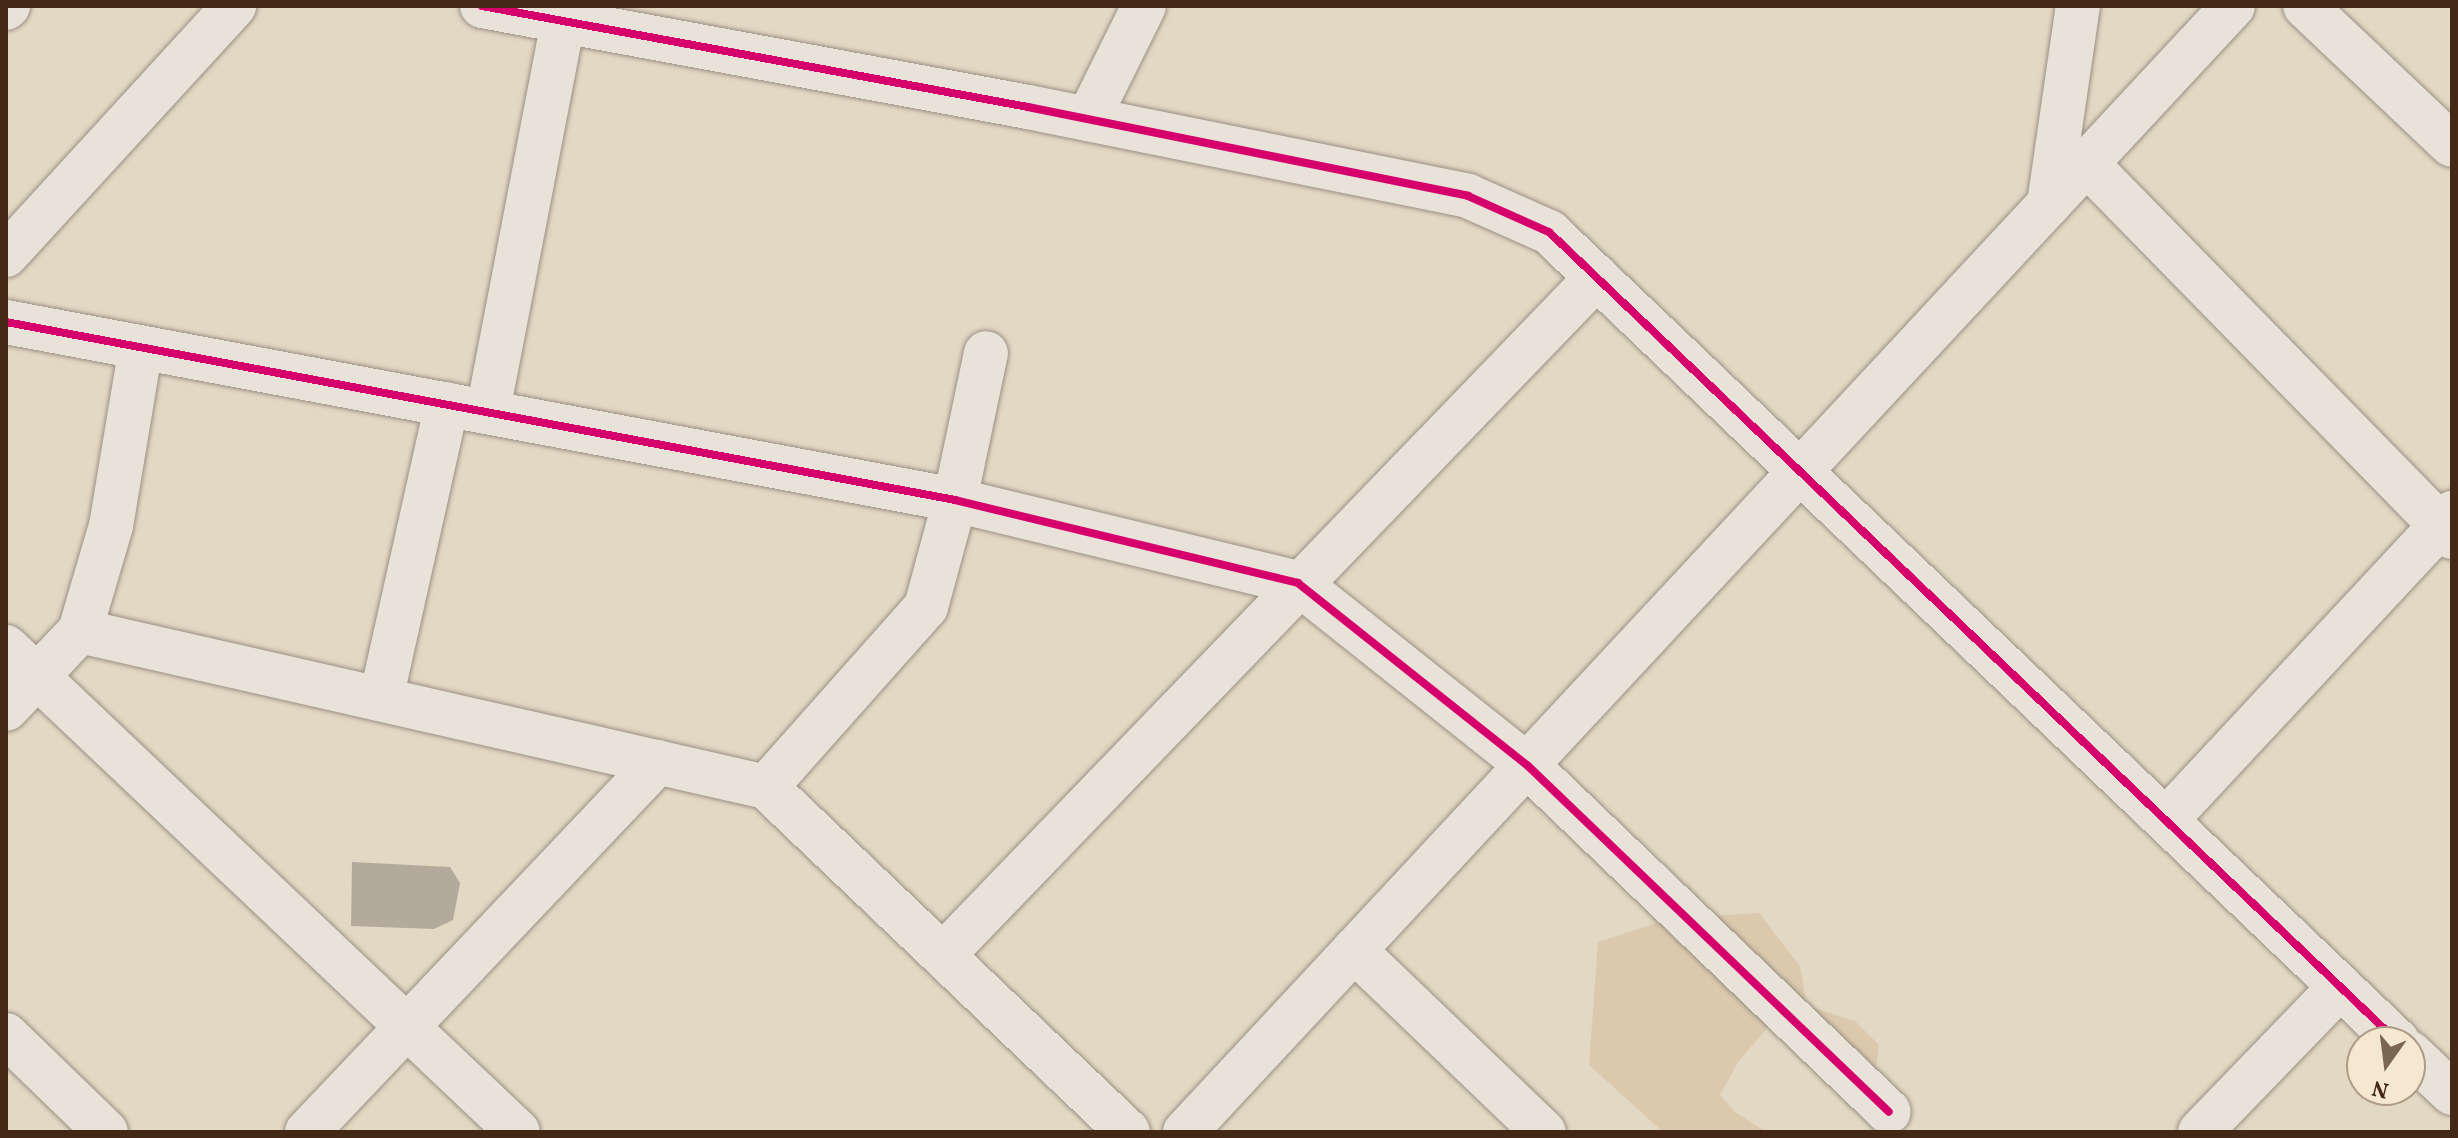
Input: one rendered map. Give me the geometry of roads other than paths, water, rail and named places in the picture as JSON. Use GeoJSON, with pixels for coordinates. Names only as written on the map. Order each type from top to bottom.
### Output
{"type":"FeatureCollection","features":[{"type":"Feature","properties":{"kind":"street"},"geometry":{"type":"LineString","coordinates":[[14,231],[234,6]]}},
{"type":"Feature","properties":{"kind":"street"},"geometry":{"type":"LineString","coordinates":[[482,6],[1088,119],[1468,196],[1549,232],[2381,1026]]}},
{"type":"Feature","properties":{"kind":"street"},"geometry":{"type":"LineString","coordinates":[[1088,119],[1144,6]]}},
{"type":"Feature","properties":{"kind":"street"},"geometry":{"type":"LineString","coordinates":[[2049,204],[2078,6]]}},
{"type":"Feature","properties":{"kind":"street"},"geometry":{"type":"LineString","coordinates":[[1185,1132],[2233,6]]}},
{"type":"Feature","properties":{"kind":"street"},"geometry":{"type":"LineString","coordinates":[[2305,6],[2452,145]]}},
{"type":"Feature","properties":{"kind":"street"},"geometry":{"type":"LineString","coordinates":[[381,699],[467,408],[563,21]]}},
{"type":"Feature","properties":{"kind":"street"},"geometry":{"type":"LineString","coordinates":[[2087,164],[2448,525],[2166,820]]}},
{"type":"Feature","properties":{"kind":"street"},"geometry":{"type":"LineString","coordinates":[[943,955],[1298,583],[1597,277]]}},
{"type":"Feature","properties":{"kind":"street"},"geometry":{"type":"LineString","coordinates":[[6,322],[955,500],[1298,583],[1527,765],[1890,1125]]}},
{"type":"Feature","properties":{"kind":"street"},"geometry":{"type":"LineString","coordinates":[[6,709],[80,631],[111,526],[141,347]]}},
{"type":"Feature","properties":{"kind":"street"},"geometry":{"type":"LineString","coordinates":[[766,787],[926,607],[955,500],[986,353]]}},
{"type":"Feature","properties":{"kind":"street"},"geometry":{"type":"LineString","coordinates":[[80,631],[766,787],[1128,1132]]}},
{"type":"Feature","properties":{"kind":"street"},"geometry":{"type":"LineString","coordinates":[[6,647],[518,1132]]}},
{"type":"Feature","properties":{"kind":"street"},"geometry":{"type":"LineString","coordinates":[[307,1132],[658,762]]}},
{"type":"Feature","properties":{"kind":"street"},"geometry":{"type":"LineString","coordinates":[[1354,950],[1544,1132]]}},
{"type":"Feature","properties":{"kind":"street"},"geometry":{"type":"LineString","coordinates":[[2200,1132],[2340,987]]}},
{"type":"Feature","properties":{"kind":"street"},"geometry":{"type":"LineString","coordinates":[[11,1051],[106,1132]]}},
{"type":"Feature","properties":{"kind":"street"},"geometry":{"type":"LineString","coordinates":[[2426,1068],[2452,1093]]}}]}
